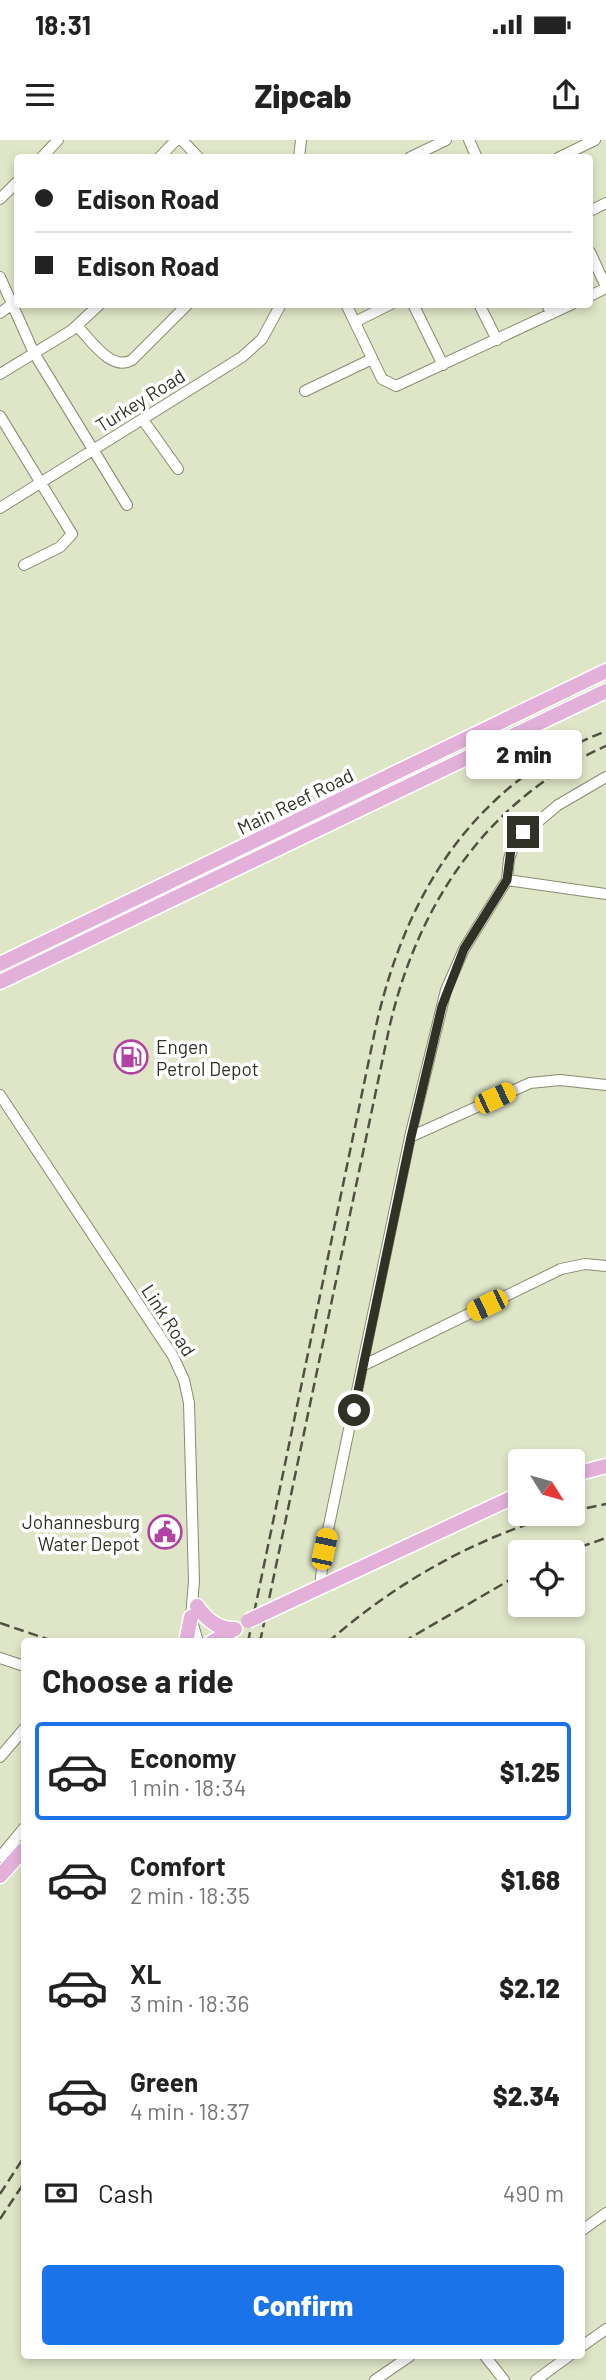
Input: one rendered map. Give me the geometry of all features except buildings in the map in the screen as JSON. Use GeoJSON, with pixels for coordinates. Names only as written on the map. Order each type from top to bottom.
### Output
{"type":"FeatureCollection","features":[{"type":"Feature","properties":{"kind":"main road","name":"Main Reef Road"},"geometry":{"type":"LineString","coordinates":[[0,964],[606,671]]}},
{"type":"Feature","properties":{"kind":"main road","name":"Main Reef Road"},"geometry":{"type":"LineString","coordinates":[[0,982],[606,691]]}},
{"type":"Feature","properties":{"kind":"main road"},"geometry":{"type":"LineString","coordinates":[[299,820],[305,835]]}},
{"type":"Feature","properties":{"kind":"main road"},"geometry":{"type":"LineString","coordinates":[[585,1472],[606,1466]]}},
{"type":"Feature","properties":{"kind":"main road"},"geometry":{"type":"LineString","coordinates":[[219,1638],[248,1621],[508,1500]]}},
{"type":"Feature","properties":{"kind":"main road"},"geometry":{"type":"LineString","coordinates":[[188,1638],[194,1611],[223,1628],[235,1629]]}},
{"type":"Feature","properties":{"kind":"main road"},"geometry":{"type":"LineString","coordinates":[[0,1876],[21,1852]]}},
{"type":"Feature","properties":{"kind":"street"},"geometry":{"type":"LineString","coordinates":[[45,154],[58,140]]}},
{"type":"Feature","properties":{"kind":"street"},"geometry":{"type":"LineString","coordinates":[[163,154],[176,140]]}},
{"type":"Feature","properties":{"kind":"street"},"geometry":{"type":"LineString","coordinates":[[182,140],[196,154]]}},
{"type":"Feature","properties":{"kind":"street"},"geometry":{"type":"LineString","coordinates":[[417,154],[446,140]]}},
{"type":"Feature","properties":{"kind":"street"},"geometry":{"type":"LineString","coordinates":[[566,154],[595,140]]}},
{"type":"Feature","properties":{"kind":"street"},"geometry":{"type":"LineString","coordinates":[[0,199],[14,185]]}},
{"type":"Feature","properties":{"kind":"street"},"geometry":{"type":"LineString","coordinates":[[593,259],[606,288]]}},
{"type":"Feature","properties":{"kind":"street"},"geometry":{"type":"LineString","coordinates":[[0,277],[14,303],[0,313]]}},
{"type":"Feature","properties":{"kind":"street"},"geometry":{"type":"LineString","coordinates":[[16,308],[34,353],[127,505]]}},
{"type":"Feature","properties":{"kind":"street"},"geometry":{"type":"LineString","coordinates":[[0,374],[78,326],[96,308]]}},
{"type":"Feature","properties":{"kind":"street"},"geometry":{"type":"LineString","coordinates":[[78,326],[113,362],[124,364],[132,360],[184,308]]}},
{"type":"Feature","properties":{"kind":"street","name":"Turkey Road"},"geometry":{"type":"LineString","coordinates":[[0,508],[242,357],[262,339],[279,308]]}},
{"type":"Feature","properties":{"kind":"street"},"geometry":{"type":"LineString","coordinates":[[348,308],[382,379],[396,386],[497,340],[549,309]]}},
{"type":"Feature","properties":{"kind":"street"},"geometry":{"type":"LineString","coordinates":[[355,322],[383,308]]}},
{"type":"Feature","properties":{"kind":"street"},"geometry":{"type":"LineString","coordinates":[[415,308],[443,365]]}},
{"type":"Feature","properties":{"kind":"street"},"geometry":{"type":"LineString","coordinates":[[481,308],[497,340]]}},
{"type":"Feature","properties":{"kind":"street"},"geometry":{"type":"LineString","coordinates":[[305,391],[372,359]]}},
{"type":"Feature","properties":{"kind":"street"},"geometry":{"type":"LineString","coordinates":[[0,416],[71,530],[71,537],[40,559],[24,565]]}},
{"type":"Feature","properties":{"kind":"street"},"geometry":{"type":"LineString","coordinates":[[143,420],[178,470]]}},
{"type":"Feature","properties":{"kind":"street"},"geometry":{"type":"LineString","coordinates":[[320,1587],[324,1549],[411,1137],[446,990],[464,949],[507,880],[511,849],[523,832],[558,805],[606,777]]}},
{"type":"Feature","properties":{"kind":"street"},"geometry":{"type":"LineString","coordinates":[[507,880],[606,894]]}},
{"type":"Feature","properties":{"kind":"street"},"geometry":{"type":"LineString","coordinates":[[411,1137],[530,1083],[560,1080],[606,1085]]}},
{"type":"Feature","properties":{"kind":"street","name":"Link Road"},"geometry":{"type":"LineString","coordinates":[[0,1095],[180,1369],[189,1403],[194,1611],[197,1638]]}},
{"type":"Feature","properties":{"kind":"street"},"geometry":{"type":"LineString","coordinates":[[364,1365],[561,1269],[585,1264],[606,1266]]}},
{"type":"Feature","properties":{"kind":"street"},"geometry":{"type":"LineString","coordinates":[[194,1611],[213,1633],[212,1638]]}},
{"type":"Feature","properties":{"kind":"street"},"geometry":{"type":"LineString","coordinates":[[0,1658],[21,1665]]}},
{"type":"Feature","properties":{"kind":"street"},"geometry":{"type":"LineString","coordinates":[[0,1757],[21,1732]]}},
{"type":"Feature","properties":{"kind":"street"},"geometry":{"type":"LineString","coordinates":[[0,1857],[21,1832]]}},
{"type":"Feature","properties":{"kind":"street"},"geometry":{"type":"LineString","coordinates":[[585,2228],[606,2213]]}},
{"type":"Feature","properties":{"kind":"street"},"geometry":{"type":"LineString","coordinates":[[585,2344],[606,2329]]}},
{"type":"Feature","properties":{"kind":"street"},"geometry":{"type":"LineString","coordinates":[[375,2380],[406,2359]]}},
{"type":"Feature","properties":{"kind":"street"},"geometry":{"type":"LineString","coordinates":[[487,2359],[503,2380]]}},
{"type":"Feature","properties":{"kind":"street"},"geometry":{"type":"LineString","coordinates":[[536,2380],[565,2359]]}},
{"type":"Feature","properties":{"kind":"railway"},"geometry":{"type":"LineString","coordinates":[[249,1638],[376,1026],[389,977],[406,931],[427,888],[453,848],[483,812],[519,780],[559,753],[606,731]]}},
{"type":"Feature","properties":{"kind":"railway"},"geometry":{"type":"LineString","coordinates":[[261,1638],[389,1029],[401,983],[418,940],[439,899],[463,861],[492,826],[526,795],[564,768],[606,746]]}},
{"type":"Feature","properties":{"kind":"railway"},"geometry":{"type":"LineString","coordinates":[[585,1508],[606,1504]]}},
{"type":"Feature","properties":{"kind":"railway"},"geometry":{"type":"LineString","coordinates":[[333,1638],[381,1600],[436,1565],[524,1526]]}},
{"type":"Feature","properties":{"kind":"railway"},"geometry":{"type":"LineString","coordinates":[[585,1545],[606,1538]]}},
{"type":"Feature","properties":{"kind":"railway"},"geometry":{"type":"LineString","coordinates":[[410,1638],[508,1581]]}},
{"type":"Feature","properties":{"kind":"railway"},"geometry":{"type":"LineString","coordinates":[[0,1623],[44,1638]]}},
{"type":"Feature","properties":{"kind":"railway"},"geometry":{"type":"LineString","coordinates":[[0,2194],[21,2162]]}},
{"type":"Feature","properties":{"kind":"railway"},"geometry":{"type":"LineString","coordinates":[[0,2219],[21,2188]]}},
{"type":"Feature","properties":{"kind":"place","name":"Engen Petrol Depot"},"geometry":{"type":"Point","coordinates":[131,1057]}},
{"type":"Feature","properties":{"kind":"place","name":"Johannesburg Water Depot"},"geometry":{"type":"Point","coordinates":[165,1532]}},
{"type":"Feature","properties":{"kind":"route"},"geometry":{"type":"LineString","coordinates":[[354,1410],[411,1137],[446,990],[464,949],[500,895],[507,880],[511,849],[523,832]]}}]}
